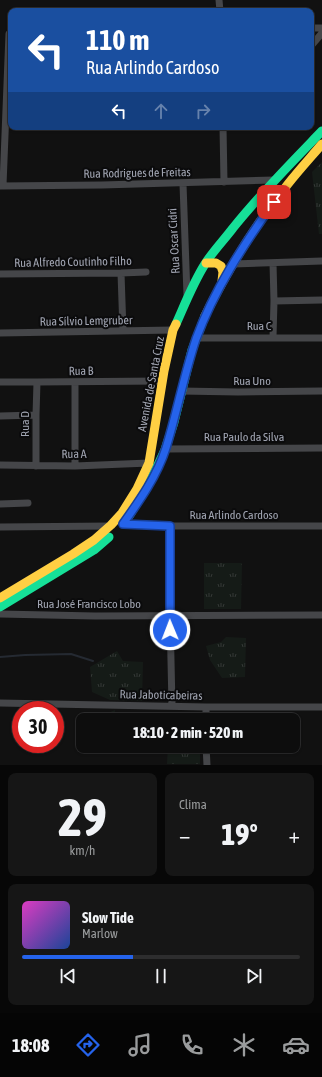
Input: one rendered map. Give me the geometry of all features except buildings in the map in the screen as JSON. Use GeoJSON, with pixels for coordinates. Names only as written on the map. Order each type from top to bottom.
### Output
{"type":"FeatureCollection","features":[{"type":"Feature","properties":{"kind":"main road","name":"Avenida de Santa Cruz"},"geometry":{"type":"LineString","coordinates":[[0,598],[94,540],[111,526],[129,503],[149,463],[162,381],[173,330],[187,298],[206,263],[233,228],[274,180],[322,131]]}},
{"type":"Feature","properties":{"kind":"main road"},"geometry":{"type":"LineString","coordinates":[[0,607],[94,550],[123,524],[144,494],[165,448],[188,364],[208,311],[233,264],[257,226],[283,190],[322,144]]}},
{"type":"Feature","properties":{"kind":"main road"},"geometry":{"type":"LineString","coordinates":[[206,263],[220,264],[224,274],[222,284]]}},
{"type":"Feature","properties":{"kind":"main road"},"geometry":{"type":"LineString","coordinates":[[162,381],[168,388],[181,391]]}},
{"type":"Feature","properties":{"kind":"street"},"geometry":{"type":"LineString","coordinates":[[314,42],[322,33]]}},
{"type":"Feature","properties":{"kind":"street"},"geometry":{"type":"LineString","coordinates":[[2,186],[8,111]]}},
{"type":"Feature","properties":{"kind":"street"},"geometry":{"type":"LineString","coordinates":[[224,130],[224,182]]}},
{"type":"Feature","properties":{"kind":"street","name":"Rua Rodrigues de Freitas"},"geometry":{"type":"LineString","coordinates":[[2,186],[183,184],[274,180]]}},
{"type":"Feature","properties":{"kind":"street","name":"Rua Oscar Cidri"},"geometry":{"type":"LineString","coordinates":[[183,184],[187,298]]}},
{"type":"Feature","properties":{"kind":"street"},"geometry":{"type":"LineString","coordinates":[[233,264],[322,261]]}},
{"type":"Feature","properties":{"kind":"street"},"geometry":{"type":"LineString","coordinates":[[272,263],[274,337]]}},
{"type":"Feature","properties":{"kind":"street","name":"Rua Alfredo Coutinho Filho"},"geometry":{"type":"LineString","coordinates":[[0,274],[146,272]]}},
{"type":"Feature","properties":{"kind":"street"},"geometry":{"type":"LineString","coordinates":[[121,273],[123,331]]}},
{"type":"Feature","properties":{"kind":"street"},"geometry":{"type":"LineString","coordinates":[[274,301],[322,300]]}},
{"type":"Feature","properties":{"kind":"street","name":"Rua Sílvio Lemgruber"},"geometry":{"type":"LineString","coordinates":[[0,333],[173,330]]}},
{"type":"Feature","properties":{"kind":"street","name":"Rua C"},"geometry":{"type":"LineString","coordinates":[[197,338],[322,338]]}},
{"type":"Feature","properties":{"kind":"street","name":"Rua B"},"geometry":{"type":"LineString","coordinates":[[0,382],[162,381]]}},
{"type":"Feature","properties":{"kind":"street","name":"Rua D"},"geometry":{"type":"LineString","coordinates":[[36,466],[37,382]]}},
{"type":"Feature","properties":{"kind":"street"},"geometry":{"type":"LineString","coordinates":[[75,382],[75,466]]}},
{"type":"Feature","properties":{"kind":"street","name":"Rua Uno"},"geometry":{"type":"LineString","coordinates":[[181,391],[322,391]]}},
{"type":"Feature","properties":{"kind":"street"},"geometry":{"type":"LineString","coordinates":[[0,416],[36,416]]}},
{"type":"Feature","properties":{"kind":"street","name":"Rua Paulo da Silva"},"geometry":{"type":"LineString","coordinates":[[165,448],[322,448]]}},
{"type":"Feature","properties":{"kind":"street","name":"Rua A"},"geometry":{"type":"LineString","coordinates":[[0,465],[75,466],[149,463]]}},
{"type":"Feature","properties":{"kind":"street"},"geometry":{"type":"LineString","coordinates":[[0,504],[28,503]]}},
{"type":"Feature","properties":{"kind":"street","name":"Rua Arlindo Cardoso"},"geometry":{"type":"LineString","coordinates":[[123,524],[170,526],[322,526]]}},
{"type":"Feature","properties":{"kind":"street"},"geometry":{"type":"LineString","coordinates":[[0,528],[111,526]]}},
{"type":"Feature","properties":{"kind":"street"},"geometry":{"type":"LineString","coordinates":[[170,526],[172,706]]}},
{"type":"Feature","properties":{"kind":"street","name":"Rua José Francisco Lobo"},"geometry":{"type":"LineString","coordinates":[[0,614],[95,616],[322,615]]}},
{"type":"Feature","properties":{"kind":"street","name":"Rua Jaboticabeiras"},"geometry":{"type":"LineString","coordinates":[[0,703],[322,707]]}},
{"type":"Feature","properties":{"kind":"street"},"geometry":{"type":"LineString","coordinates":[[206,706],[206,713]]}},
{"type":"Feature","properties":{"kind":"street"},"geometry":{"type":"LineString","coordinates":[[206,753],[207,765]]}},
{"type":"Feature","properties":{"kind":"green space"},"geometry":{"type":"Polygon","coordinates":[[[322,162],[322,234],[319,234],[312,172],[322,162]]]}},
{"type":"Feature","properties":{"kind":"green space"},"geometry":{"type":"Polygon","coordinates":[[[204,563],[242,563],[241,609],[204,609],[204,563]]]}},
{"type":"Feature","properties":{"kind":"green space"},"geometry":{"type":"Polygon","coordinates":[[[226,637],[246,638],[245,677],[222,678],[210,660],[206,646],[221,642],[226,637]]]}},
{"type":"Feature","properties":{"kind":"green space"},"geometry":{"type":"Polygon","coordinates":[[[117,651],[123,661],[143,662],[142,701],[110,700],[92,692],[90,667],[117,651]]]}},
{"type":"Feature","properties":{"kind":"green space"},"geometry":{"type":"Polygon","coordinates":[[[168,753],[200,753],[200,764],[167,764],[168,753]]]}},
{"type":"Feature","properties":{"kind":"waterway"},"geometry":{"type":"LineString","coordinates":[[0,657],[71,654],[93,661]]}},
{"type":"Feature","properties":{"kind":"traffic: fast"},"geometry":{"type":"LineString","coordinates":[[176,324],[189,294],[211,255],[276,178],[322,131]]}},
{"type":"Feature","properties":{"kind":"traffic: fast"},"geometry":{"type":"LineString","coordinates":[[129,516],[149,484],[165,450],[174,422],[192,350],[205,316]]}},
{"type":"Feature","properties":{"kind":"traffic: fast"},"geometry":{"type":"LineString","coordinates":[[0,607],[94,550],[109,537]]}},
{"type":"Feature","properties":{"kind":"traffic: slow"},"geometry":{"type":"LineString","coordinates":[[205,316],[223,281],[253,231],[288,184],[322,144]]}},
{"type":"Feature","properties":{"kind":"traffic: slow"},"geometry":{"type":"LineString","coordinates":[[206,263],[216,263],[221,266],[223,272],[222,281]]}},
{"type":"Feature","properties":{"kind":"traffic: slow"},"geometry":{"type":"LineString","coordinates":[[0,598],[94,540],[122,513],[137,489],[149,463],[164,371],[173,330],[176,324]]}},
{"type":"Feature","properties":{"kind":"route"},"geometry":{"type":"LineString","coordinates":[[170,630],[170,526],[123,524],[144,494],[165,448],[188,364],[208,311],[233,264],[274,202]]}}]}
